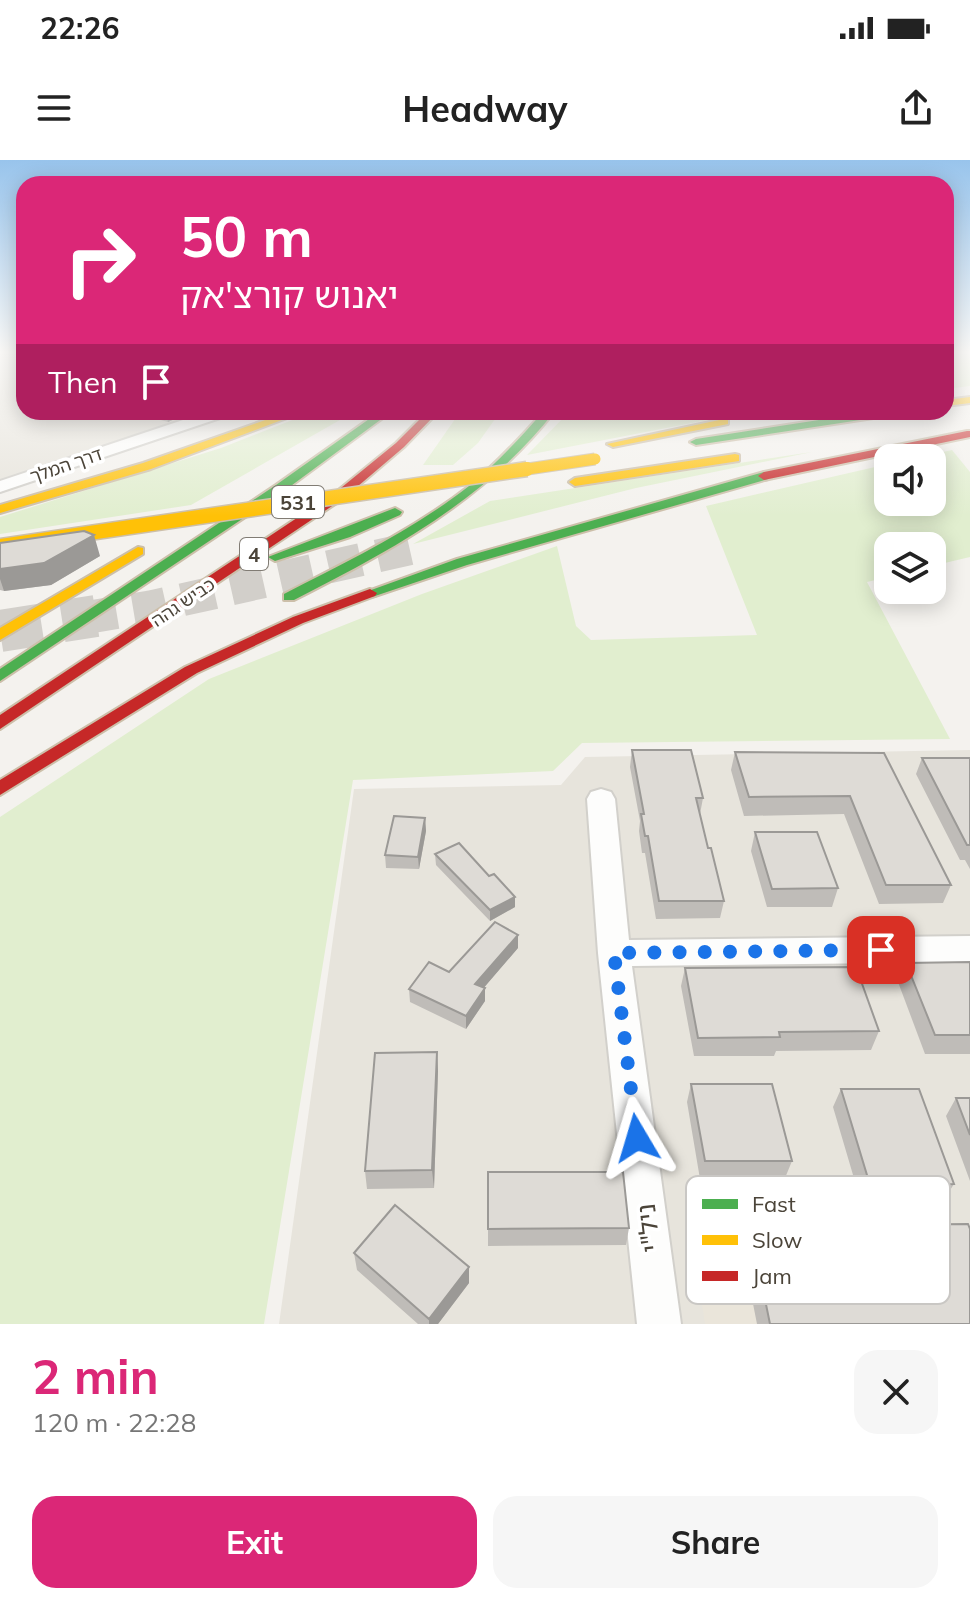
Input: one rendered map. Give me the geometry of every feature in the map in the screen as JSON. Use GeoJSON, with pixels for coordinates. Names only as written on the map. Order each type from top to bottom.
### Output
{"type":"FeatureCollection","features":[{"type":"Feature","properties":{"kind":"highway"},"geometry":{"type":"LineString","coordinates":[[0,502],[238,420]]}},
{"type":"Feature","properties":{"kind":"highway"},"geometry":{"type":"LineString","coordinates":[[0,509],[147,466],[276,420]]}},
{"type":"Feature","properties":{"kind":"highway","name":"כביש גהה"},"geometry":{"type":"LineString","coordinates":[[0,676],[376,420]]}},
{"type":"Feature","properties":{"kind":"highway","name":"כביש גהה"},"geometry":{"type":"LineString","coordinates":[[0,723],[340,495],[425,420]]}},
{"type":"Feature","properties":{"kind":"highway"},"geometry":{"type":"LineString","coordinates":[[277,603],[432,518],[490,474],[541,420]]}},
{"type":"Feature","properties":{"kind":"highway"},"geometry":{"type":"LineString","coordinates":[[255,509],[737,420]]}},
{"type":"Feature","properties":{"kind":"highway","name":"531"},"geometry":{"type":"LineString","coordinates":[[0,546],[842,420]]}},
{"type":"Feature","properties":{"kind":"highway"},"geometry":{"type":"LineString","coordinates":[[844,441],[969,430]]}},
{"type":"Feature","properties":{"kind":"highway"},"geometry":{"type":"LineString","coordinates":[[587,507],[774,466],[969,430]]}},
{"type":"Feature","properties":{"kind":"highway"},"geometry":{"type":"LineString","coordinates":[[0,789],[191,670],[298,620],[352,599],[462,562],[703,491],[969,430]]}},
{"type":"Feature","properties":{"kind":"highway"},"geometry":{"type":"LineString","coordinates":[[266,475],[322,444],[362,431]]}},
{"type":"Feature","properties":{"kind":"highway"},"geometry":{"type":"LineString","coordinates":[[567,483],[749,455]]}},
{"type":"Feature","properties":{"kind":"highway"},"geometry":{"type":"LineString","coordinates":[[275,557],[345,534],[394,513],[469,459]]}},
{"type":"Feature","properties":{"kind":"highway"},"geometry":{"type":"LineString","coordinates":[[0,635],[238,491]]}},
{"type":"Feature","properties":{"kind":"highway","name":"531"},"geometry":{"type":"LineString","coordinates":[[93,558],[498,494]]}},
{"type":"Feature","properties":{"kind":"street","name":"דרך המלך"},"geometry":{"type":"LineString","coordinates":[[0,487],[199,420]]}},
{"type":"Feature","properties":{"kind":"street","name":"ניל\"י"},"geometry":{"type":"LineString","coordinates":[[601,799],[614,953],[659,1324]]}},
{"type":"Feature","properties":{"kind":"street"},"geometry":{"type":"LineString","coordinates":[[614,953],[970,949]]}},
{"type":"Feature","properties":{"kind":"shaded area"},"geometry":{"type":"Polygon","coordinates":[[[0,407],[16,407],[16,420],[186,420],[0,481],[0,407]]]}},
{"type":"Feature","properties":{"kind":"shaded area"},"geometry":{"type":"Polygon","coordinates":[[[970,750],[970,1324],[279,1324],[354,789],[561,785],[585,757],[970,750]]]}},
{"type":"Feature","properties":{"kind":"shaded area"},"geometry":{"type":"Polygon","coordinates":[[[950,1226],[970,1226],[970,1324],[705,1324],[702,1304],[950,1304],[950,1226]]]}},
{"type":"Feature","properties":{"kind":"green space"},"geometry":{"type":"Polygon","coordinates":[[[293,420],[340,420],[191,505],[0,534],[0,517],[221,448],[293,420]]]}},
{"type":"Feature","properties":{"kind":"green space"},"geometry":{"type":"Polygon","coordinates":[[[454,420],[494,420],[478,443],[453,465],[423,465],[454,420]]]}},
{"type":"Feature","properties":{"kind":"green space"},"geometry":{"type":"Polygon","coordinates":[[[561,420],[708,420],[527,455],[561,420]]]}},
{"type":"Feature","properties":{"kind":"green space"},"geometry":{"type":"Polygon","coordinates":[[[952,450],[970,472],[970,557],[946,563],[946,532],[874,532],[874,580],[867,582],[874,595],[874,604],[879,604],[950,739],[582,743],[553,771],[353,780],[264,1324],[0,1324],[0,817],[209,679],[422,594],[557,546],[576,626],[591,640],[757,635],[706,506],[874,467],[874,516],[946,516],[946,451],[952,450]]]}},
{"type":"Feature","properties":{"kind":"green space"},"geometry":{"type":"Polygon","coordinates":[[[812,452],[636,488],[413,544],[490,501],[812,452]]]}},
{"type":"Feature","properties":{"kind":"building"},"geometry":{"type":"Polygon","coordinates":[[[84,531],[94,535],[44,563],[0,569],[0,543],[84,531]]]}},
{"type":"Feature","properties":{"kind":"building"},"geometry":{"type":"Polygon","coordinates":[[[632,750],[691,750],[703,798],[696,798],[724,901],[659,901],[641,814],[644,814],[632,750]]]}},
{"type":"Feature","properties":{"kind":"building"},"geometry":{"type":"Polygon","coordinates":[[[735,752],[884,753],[951,885],[886,885],[850,796],[749,797],[735,752]]]}},
{"type":"Feature","properties":{"kind":"building"},"geometry":{"type":"Polygon","coordinates":[[[922,758],[970,758],[970,845],[967,845],[922,758]]]}},
{"type":"Feature","properties":{"kind":"building"},"geometry":{"type":"Polygon","coordinates":[[[394,816],[425,818],[418,857],[385,855],[394,816]]]}},
{"type":"Feature","properties":{"kind":"building"},"geometry":{"type":"Polygon","coordinates":[[[755,832],[817,832],[838,888],[772,889],[755,832]]]}},
{"type":"Feature","properties":{"kind":"building"},"geometry":{"type":"Polygon","coordinates":[[[459,843],[489,876],[494,874],[515,897],[490,910],[435,854],[459,843]]]}},
{"type":"Feature","properties":{"kind":"building"},"geometry":{"type":"Polygon","coordinates":[[[495,922],[518,935],[475,984],[485,988],[466,1016],[409,989],[429,962],[449,972],[495,922]]]}},
{"type":"Feature","properties":{"kind":"building"},"geometry":{"type":"Polygon","coordinates":[[[970,962],[970,1035],[935,1035],[906,963],[970,962]]]}},
{"type":"Feature","properties":{"kind":"building"},"geometry":{"type":"Polygon","coordinates":[[[856,967],[879,1031],[779,1032],[780,1037],[698,1038],[685,968],[856,967]]]}},
{"type":"Feature","properties":{"kind":"building"},"geometry":{"type":"Polygon","coordinates":[[[437,1052],[432,1170],[365,1171],[375,1053],[437,1052]]]}},
{"type":"Feature","properties":{"kind":"building"},"geometry":{"type":"Polygon","coordinates":[[[691,1084],[772,1084],[792,1161],[705,1161],[691,1084]]]}},
{"type":"Feature","properties":{"kind":"building"},"geometry":{"type":"Polygon","coordinates":[[[841,1089],[919,1089],[954,1184],[950,1184],[950,1176],[867,1176],[841,1089]]]}},
{"type":"Feature","properties":{"kind":"building"},"geometry":{"type":"Polygon","coordinates":[[[956,1098],[970,1098],[970,1135],[956,1098]]]}},
{"type":"Feature","properties":{"kind":"building"},"geometry":{"type":"Polygon","coordinates":[[[488,1172],[623,1172],[629,1228],[488,1229],[488,1172]]]}},
{"type":"Feature","properties":{"kind":"building"},"geometry":{"type":"Polygon","coordinates":[[[395,1205],[469,1267],[429,1319],[354,1253],[395,1205]]]}},
{"type":"Feature","properties":{"kind":"building"},"geometry":{"type":"Polygon","coordinates":[[[950,1224],[968,1224],[970,1229],[970,1324],[770,1324],[766,1304],[950,1304],[950,1224]]]}},
{"type":"Feature","properties":{"kind":"tunnel"},"geometry":{"type":"LineString","coordinates":[[96,616],[150,607],[413,548]]}},
{"type":"Feature","properties":{"kind":"tunnel"},"geometry":{"type":"LineString","coordinates":[[0,631],[96,616]]}},
{"type":"Feature","properties":{"kind":"tunnel"},"geometry":{"type":"LineString","coordinates":[[84,618],[96,616]]}},
{"type":"Feature","properties":{"kind":"traffic: fast"},"geometry":{"type":"LineString","coordinates":[[0,676],[280,488],[375,420]]}},
{"type":"Feature","properties":{"kind":"traffic: fast"},"geometry":{"type":"LineString","coordinates":[[289,597],[385,547],[454,504],[495,470],[542,420]]}},
{"type":"Feature","properties":{"kind":"traffic: fast"},"geometry":{"type":"LineString","coordinates":[[696,442],[840,420]]}},
{"type":"Feature","properties":{"kind":"traffic: fast"},"geometry":{"type":"LineString","coordinates":[[370,593],[462,562],[764,476]]}},
{"type":"Feature","properties":{"kind":"traffic: fast"},"geometry":{"type":"LineString","coordinates":[[275,557],[345,534],[395,512]]}},
{"type":"Feature","properties":{"kind":"traffic: slow"},"geometry":{"type":"LineString","coordinates":[[0,509],[147,466],[276,420]]}},
{"type":"Feature","properties":{"kind":"traffic: slow"},"geometry":{"type":"LineString","coordinates":[[613,444],[724,422]]}},
{"type":"Feature","properties":{"kind":"traffic: slow"},"geometry":{"type":"LineString","coordinates":[[575,482],[735,458]]}},
{"type":"Feature","properties":{"kind":"traffic: slow"},"geometry":{"type":"LineString","coordinates":[[0,546],[595,459]]}},
{"type":"Feature","properties":{"kind":"traffic: slow"},"geometry":{"type":"LineString","coordinates":[[0,635],[138,551]]}},
{"type":"Feature","properties":{"kind":"traffic: jam"},"geometry":{"type":"LineString","coordinates":[[0,723],[340,495],[425,420]]}},
{"type":"Feature","properties":{"kind":"traffic: jam"},"geometry":{"type":"LineString","coordinates":[[764,476],[967,434]]}},
{"type":"Feature","properties":{"kind":"traffic: jam"},"geometry":{"type":"LineString","coordinates":[[0,789],[191,670],[298,620],[370,593]]}},
{"type":"Feature","properties":{"kind":"route"},"geometry":{"type":"LineString","coordinates":[[637,1138],[614,953],[881,950]]}}]}
